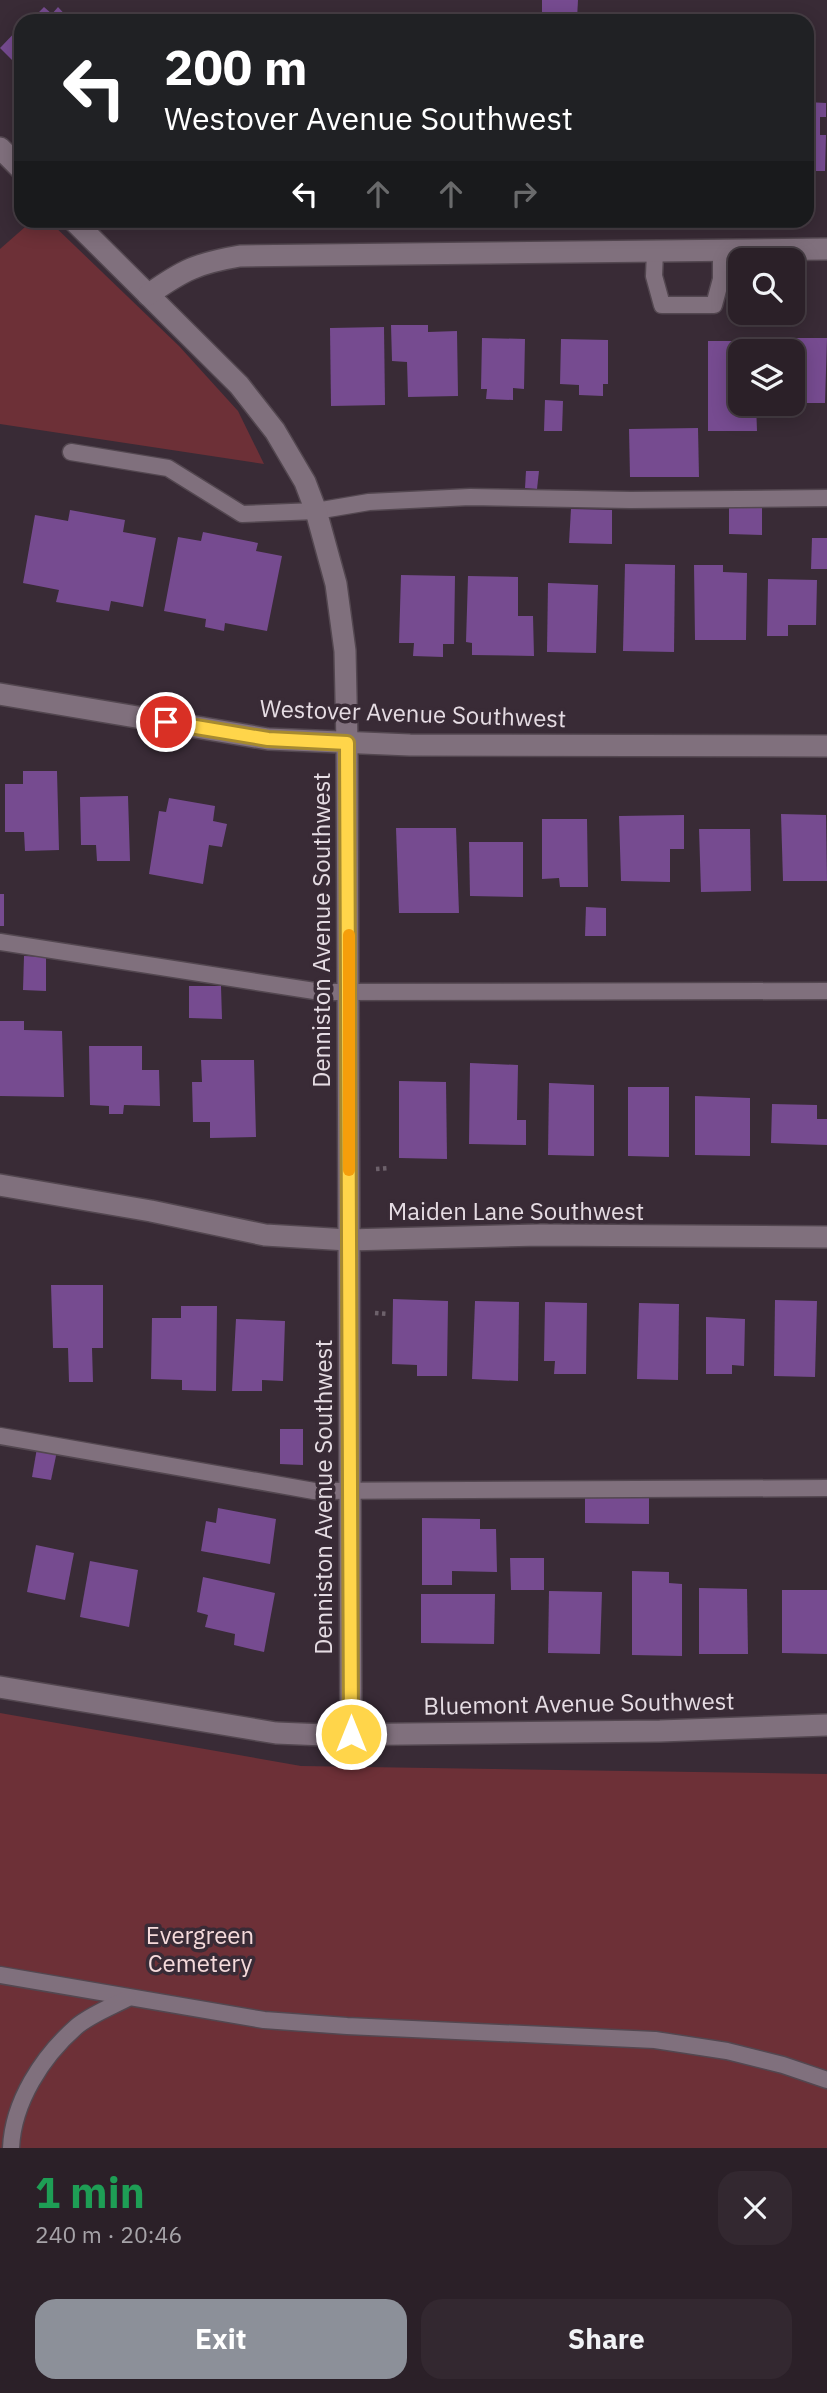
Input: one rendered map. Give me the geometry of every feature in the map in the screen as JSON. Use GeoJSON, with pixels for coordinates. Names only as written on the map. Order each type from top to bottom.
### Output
{"type":"FeatureCollection","features":[{"type":"Feature","properties":{"kind":"street"},"geometry":{"type":"LineString","coordinates":[[0,148],[14,162]]}},
{"type":"Feature","properties":{"kind":"street","name":"Denniston Avenue Southwest"},"geometry":{"type":"LineString","coordinates":[[81,228],[239,385],[268,422],[305,482],[336,584],[345,651],[347,743],[351,1734]]}},
{"type":"Feature","properties":{"kind":"street"},"geometry":{"type":"LineString","coordinates":[[148,296],[176,275],[207,262],[240,256],[827,249]]}},
{"type":"Feature","properties":{"kind":"street","name":"Westover Avenue Southwest"},"geometry":{"type":"LineString","coordinates":[[0,694],[268,739],[347,743],[827,746]]}},
{"type":"Feature","properties":{"kind":"street","name":"Maiden Lane Southwest"},"geometry":{"type":"LineString","coordinates":[[0,1185],[151,1211],[265,1235],[348,1240],[540,1236],[827,1237]]}},
{"type":"Feature","properties":{"kind":"street","name":"Bluemont Avenue Southwest"},"geometry":{"type":"LineString","coordinates":[[0,1687],[276,1733],[660,1731],[827,1725]]}},
{"type":"Feature","properties":{"kind":"lane"},"geometry":{"type":"LineString","coordinates":[[655,251],[654,276],[662,305],[714,305],[720,279],[721,250]]}},
{"type":"Feature","properties":{"kind":"lane"},"geometry":{"type":"LineString","coordinates":[[71,452],[168,468],[242,514],[316,511],[369,502],[470,497],[631,500],[827,498]]}},
{"type":"Feature","properties":{"kind":"lane"},"geometry":{"type":"LineString","coordinates":[[0,942],[321,992],[827,991]]}},
{"type":"Feature","properties":{"kind":"lane"},"geometry":{"type":"LineString","coordinates":[[0,1436],[314,1491],[827,1488]]}},
{"type":"Feature","properties":{"kind":"lane"},"geometry":{"type":"LineString","coordinates":[[0,1975],[264,2020],[655,2040],[727,2051],[783,2065],[827,2080]]}},
{"type":"Feature","properties":{"kind":"lane"},"geometry":{"type":"LineString","coordinates":[[11,2148],[21,2104],[35,2073],[78,2026],[128,1998]]}},
{"type":"Feature","properties":{"kind":"path"},"geometry":{"type":"LineString","coordinates":[[372,1169],[389,1168]]}},
{"type":"Feature","properties":{"kind":"path"},"geometry":{"type":"LineString","coordinates":[[373,1313],[388,1314]]}},
{"type":"Feature","properties":{"kind":"green space"},"geometry":{"type":"Polygon","coordinates":[[[24,228],[56,228],[179,346],[238,411],[264,464],[0,424],[0,249],[24,228]]]}},
{"type":"Feature","properties":{"kind":"green space","name":"Evergreen Cemetery"},"geometry":{"type":"Polygon","coordinates":[[[0,1713],[301,1766],[827,1774],[827,2148],[0,2148],[0,1713]]]}},
{"type":"Feature","properties":{"kind":"building"},"geometry":{"type":"Polygon","coordinates":[[[542,0],[578,0],[577,14],[542,14],[542,0]]]}},
{"type":"Feature","properties":{"kind":"building"},"geometry":{"type":"Polygon","coordinates":[[[44,7],[52,14],[37,14],[44,7]]]}},
{"type":"Feature","properties":{"kind":"building"},"geometry":{"type":"Polygon","coordinates":[[[58,7],[64,14],[52,14],[58,7]]]}},
{"type":"Feature","properties":{"kind":"building"},"geometry":{"type":"Polygon","coordinates":[[[14,33],[14,62],[0,48],[14,33]]]}},
{"type":"Feature","properties":{"kind":"building"},"geometry":{"type":"Polygon","coordinates":[[[814,102],[826,103],[826,117],[820,117],[820,135],[826,135],[825,171],[814,171],[814,102]]]}},
{"type":"Feature","properties":{"kind":"building"},"geometry":{"type":"Polygon","coordinates":[[[391,325],[428,325],[428,332],[457,331],[458,396],[408,397],[407,362],[392,361],[391,325]]]}},
{"type":"Feature","properties":{"kind":"building"},"geometry":{"type":"Polygon","coordinates":[[[384,327],[385,405],[331,406],[330,328],[384,327]]]}},
{"type":"Feature","properties":{"kind":"building"},"geometry":{"type":"Polygon","coordinates":[[[482,338],[525,339],[524,389],[513,388],[513,400],[486,399],[487,389],[481,389],[482,338]]]}},
{"type":"Feature","properties":{"kind":"building"},"geometry":{"type":"Polygon","coordinates":[[[827,338],[825,403],[805,403],[805,339],[777,339],[827,338]]]}},
{"type":"Feature","properties":{"kind":"building"},"geometry":{"type":"Polygon","coordinates":[[[561,339],[608,340],[608,384],[603,384],[603,396],[579,395],[579,385],[560,384],[561,339]]]}},
{"type":"Feature","properties":{"kind":"building"},"geometry":{"type":"Polygon","coordinates":[[[708,341],[728,341],[728,416],[756,416],[757,431],[708,431],[708,341]]]}},
{"type":"Feature","properties":{"kind":"building"},"geometry":{"type":"Polygon","coordinates":[[[545,400],[563,401],[562,431],[544,431],[545,400]]]}},
{"type":"Feature","properties":{"kind":"building"},"geometry":{"type":"Polygon","coordinates":[[[698,428],[699,477],[630,477],[629,429],[698,428]]]}},
{"type":"Feature","properties":{"kind":"building"},"geometry":{"type":"Polygon","coordinates":[[[526,471],[539,471],[537,489],[525,488],[526,471]]]}},
{"type":"Feature","properties":{"kind":"building"},"geometry":{"type":"Polygon","coordinates":[[[729,503],[762,503],[762,535],[729,534],[729,503]]]}},
{"type":"Feature","properties":{"kind":"building"},"geometry":{"type":"Polygon","coordinates":[[[571,509],[612,510],[612,544],[569,543],[571,509]]]}},
{"type":"Feature","properties":{"kind":"building"},"geometry":{"type":"Polygon","coordinates":[[[70,510],[125,520],[123,532],[156,538],[143,607],[111,601],[109,611],[56,602],[59,590],[23,583],[35,515],[68,521],[70,510]]]}},
{"type":"Feature","properties":{"kind":"building"},"geometry":{"type":"Polygon","coordinates":[[[203,532],[258,543],[256,551],[282,556],[267,631],[225,623],[224,631],[205,627],[206,619],[164,611],[178,537],[201,541],[203,532]]]}},
{"type":"Feature","properties":{"kind":"building"},"geometry":{"type":"Polygon","coordinates":[[[812,538],[827,538],[827,569],[811,569],[812,538]]]}},
{"type":"Feature","properties":{"kind":"building"},"geometry":{"type":"Polygon","coordinates":[[[625,564],[675,565],[674,652],[623,651],[625,564]]]}},
{"type":"Feature","properties":{"kind":"building"},"geometry":{"type":"Polygon","coordinates":[[[694,565],[723,565],[723,572],[747,573],[746,640],[695,640],[694,565]]]}},
{"type":"Feature","properties":{"kind":"building"},"geometry":{"type":"Polygon","coordinates":[[[401,575],[455,576],[454,644],[443,644],[443,657],[413,656],[414,643],[399,643],[401,575]]]}},
{"type":"Feature","properties":{"kind":"building"},"geometry":{"type":"Polygon","coordinates":[[[468,576],[518,577],[518,616],[533,616],[534,656],[472,655],[472,643],[466,642],[468,576]]]}},
{"type":"Feature","properties":{"kind":"building"},"geometry":{"type":"Polygon","coordinates":[[[768,579],[817,580],[816,625],[788,625],[788,636],[767,636],[768,579]]]}},
{"type":"Feature","properties":{"kind":"building"},"geometry":{"type":"Polygon","coordinates":[[[548,583],[598,585],[596,653],[547,652],[548,583]]]}},
{"type":"Feature","properties":{"kind":"building"},"geometry":{"type":"Polygon","coordinates":[[[23,771],[57,771],[59,850],[25,851],[24,832],[5,832],[5,784],[23,784],[23,771]]]}},
{"type":"Feature","properties":{"kind":"building"},"geometry":{"type":"Polygon","coordinates":[[[128,796],[130,861],[97,861],[96,845],[81,845],[80,797],[128,796]]]}},
{"type":"Feature","properties":{"kind":"building"},"geometry":{"type":"Polygon","coordinates":[[[169,798],[215,806],[213,821],[227,824],[222,847],[209,845],[203,884],[149,874],[159,811],[166,812],[169,798]]]}},
{"type":"Feature","properties":{"kind":"building"},"geometry":{"type":"Polygon","coordinates":[[[781,814],[826,815],[827,881],[783,881],[781,814]]]}},
{"type":"Feature","properties":{"kind":"building"},"geometry":{"type":"Polygon","coordinates":[[[684,815],[684,849],[670,849],[670,882],[621,881],[619,816],[684,815]]]}},
{"type":"Feature","properties":{"kind":"building"},"geometry":{"type":"Polygon","coordinates":[[[542,819],[587,819],[588,887],[560,887],[559,878],[542,879],[542,819]]]}},
{"type":"Feature","properties":{"kind":"building"},"geometry":{"type":"Polygon","coordinates":[[[396,828],[456,828],[459,913],[399,913],[396,828]]]}},
{"type":"Feature","properties":{"kind":"building"},"geometry":{"type":"Polygon","coordinates":[[[699,829],[750,829],[751,891],[701,892],[699,829]]]}},
{"type":"Feature","properties":{"kind":"building"},"geometry":{"type":"Polygon","coordinates":[[[469,842],[523,842],[523,897],[470,896],[469,842]]]}},
{"type":"Feature","properties":{"kind":"building"},"geometry":{"type":"Polygon","coordinates":[[[0,894],[4,894],[4,926],[0,926],[0,894]]]}},
{"type":"Feature","properties":{"kind":"building"},"geometry":{"type":"Polygon","coordinates":[[[586,907],[606,908],[606,936],[585,936],[586,907]]]}},
{"type":"Feature","properties":{"kind":"building"},"geometry":{"type":"Polygon","coordinates":[[[24,956],[46,957],[46,991],[23,990],[24,956]]]}},
{"type":"Feature","properties":{"kind":"building"},"geometry":{"type":"Polygon","coordinates":[[[189,986],[221,986],[222,1019],[189,1018],[189,986]]]}},
{"type":"Feature","properties":{"kind":"building"},"geometry":{"type":"Polygon","coordinates":[[[0,1021],[24,1021],[24,1030],[62,1031],[64,1097],[0,1096],[0,1021]]]}},
{"type":"Feature","properties":{"kind":"building"},"geometry":{"type":"Polygon","coordinates":[[[89,1046],[142,1046],[142,1070],[159,1070],[160,1106],[124,1105],[123,1114],[109,1114],[109,1106],[90,1105],[89,1046]]]}},
{"type":"Feature","properties":{"kind":"building"},"geometry":{"type":"Polygon","coordinates":[[[201,1060],[254,1060],[256,1137],[210,1138],[210,1122],[193,1122],[192,1082],[202,1082],[201,1060]]]}},
{"type":"Feature","properties":{"kind":"building"},"geometry":{"type":"Polygon","coordinates":[[[470,1063],[518,1065],[517,1120],[526,1120],[526,1145],[469,1144],[470,1063]]]}},
{"type":"Feature","properties":{"kind":"building"},"geometry":{"type":"Polygon","coordinates":[[[399,1081],[446,1082],[447,1159],[399,1158],[399,1081]]]}},
{"type":"Feature","properties":{"kind":"building"},"geometry":{"type":"Polygon","coordinates":[[[549,1083],[594,1085],[594,1156],[548,1155],[549,1083]]]}},
{"type":"Feature","properties":{"kind":"building"},"geometry":{"type":"Polygon","coordinates":[[[628,1087],[669,1087],[669,1157],[628,1156],[628,1087]]]}},
{"type":"Feature","properties":{"kind":"building"},"geometry":{"type":"Polygon","coordinates":[[[695,1096],[750,1098],[750,1156],[695,1155],[695,1096]]]}},
{"type":"Feature","properties":{"kind":"building"},"geometry":{"type":"Polygon","coordinates":[[[772,1104],[817,1105],[817,1119],[827,1119],[827,1145],[771,1143],[772,1104]]]}},
{"type":"Feature","properties":{"kind":"building"},"geometry":{"type":"Polygon","coordinates":[[[51,1285],[103,1285],[103,1348],[92,1348],[93,1382],[69,1382],[68,1348],[53,1348],[51,1285]]]}},
{"type":"Feature","properties":{"kind":"building"},"geometry":{"type":"Polygon","coordinates":[[[393,1299],[448,1301],[447,1376],[417,1376],[417,1365],[392,1364],[393,1299]]]}},
{"type":"Feature","properties":{"kind":"building"},"geometry":{"type":"Polygon","coordinates":[[[775,1300],[817,1301],[815,1377],[774,1376],[775,1300]]]}},
{"type":"Feature","properties":{"kind":"building"},"geometry":{"type":"Polygon","coordinates":[[[475,1301],[519,1302],[518,1381],[472,1379],[475,1301]]]}},
{"type":"Feature","properties":{"kind":"building"},"geometry":{"type":"Polygon","coordinates":[[[545,1302],[587,1303],[586,1374],[554,1374],[555,1361],[544,1361],[545,1302]]]}},
{"type":"Feature","properties":{"kind":"building"},"geometry":{"type":"Polygon","coordinates":[[[639,1303],[679,1304],[678,1380],[637,1379],[639,1303]]]}},
{"type":"Feature","properties":{"kind":"building"},"geometry":{"type":"Polygon","coordinates":[[[181,1306],[217,1306],[216,1391],[182,1390],[182,1380],[151,1379],[152,1318],[181,1318],[181,1306]]]}},
{"type":"Feature","properties":{"kind":"building"},"geometry":{"type":"Polygon","coordinates":[[[706,1317],[745,1319],[744,1366],[732,1365],[732,1374],[706,1374],[706,1317]]]}},
{"type":"Feature","properties":{"kind":"building"},"geometry":{"type":"Polygon","coordinates":[[[236,1319],[285,1321],[283,1381],[262,1380],[262,1391],[232,1391],[236,1319]]]}},
{"type":"Feature","properties":{"kind":"building"},"geometry":{"type":"Polygon","coordinates":[[[280,1429],[303,1429],[303,1465],[280,1464],[280,1429]]]}},
{"type":"Feature","properties":{"kind":"building"},"geometry":{"type":"Polygon","coordinates":[[[37,1448],[57,1451],[51,1480],[32,1477],[37,1448]]]}},
{"type":"Feature","properties":{"kind":"building"},"geometry":{"type":"Polygon","coordinates":[[[585,1494],[649,1494],[649,1524],[585,1523],[585,1494]]]}},
{"type":"Feature","properties":{"kind":"building"},"geometry":{"type":"Polygon","coordinates":[[[218,1508],[276,1519],[270,1564],[201,1551],[206,1521],[216,1523],[218,1508]]]}},
{"type":"Feature","properties":{"kind":"building"},"geometry":{"type":"Polygon","coordinates":[[[422,1518],[480,1519],[480,1529],[496,1529],[497,1572],[452,1571],[452,1585],[422,1585],[422,1518]]]}},
{"type":"Feature","properties":{"kind":"building"},"geometry":{"type":"Polygon","coordinates":[[[36,1545],[74,1553],[65,1600],[27,1592],[36,1545]]]}},
{"type":"Feature","properties":{"kind":"building"},"geometry":{"type":"Polygon","coordinates":[[[510,1558],[544,1558],[544,1590],[511,1590],[510,1558]]]}},
{"type":"Feature","properties":{"kind":"building"},"geometry":{"type":"Polygon","coordinates":[[[90,1561],[138,1570],[129,1627],[80,1617],[90,1561]]]}},
{"type":"Feature","properties":{"kind":"building"},"geometry":{"type":"Polygon","coordinates":[[[632,1571],[669,1572],[669,1583],[682,1584],[682,1656],[632,1655],[632,1571]]]}},
{"type":"Feature","properties":{"kind":"building"},"geometry":{"type":"Polygon","coordinates":[[[203,1577],[275,1593],[264,1652],[234,1645],[235,1634],[205,1627],[208,1615],[197,1612],[203,1577]]]}},
{"type":"Feature","properties":{"kind":"building"},"geometry":{"type":"Polygon","coordinates":[[[699,1588],[747,1589],[748,1654],[699,1654],[699,1588]]]}},
{"type":"Feature","properties":{"kind":"building"},"geometry":{"type":"Polygon","coordinates":[[[782,1590],[827,1590],[827,1654],[782,1653],[782,1590]]]}},
{"type":"Feature","properties":{"kind":"building"},"geometry":{"type":"Polygon","coordinates":[[[549,1591],[602,1592],[600,1654],[548,1653],[549,1591]]]}},
{"type":"Feature","properties":{"kind":"building"},"geometry":{"type":"Polygon","coordinates":[[[421,1594],[495,1594],[494,1644],[421,1643],[421,1594]]]}},
{"type":"Feature","properties":{"kind":"slow traffic"},"geometry":{"type":"LineString","coordinates":[[349,935],[349,1170]]}},
{"type":"Feature","properties":{"kind":"route"},"geometry":{"type":"LineString","coordinates":[[166,722],[268,739],[347,743],[351,1734]]}}]}
